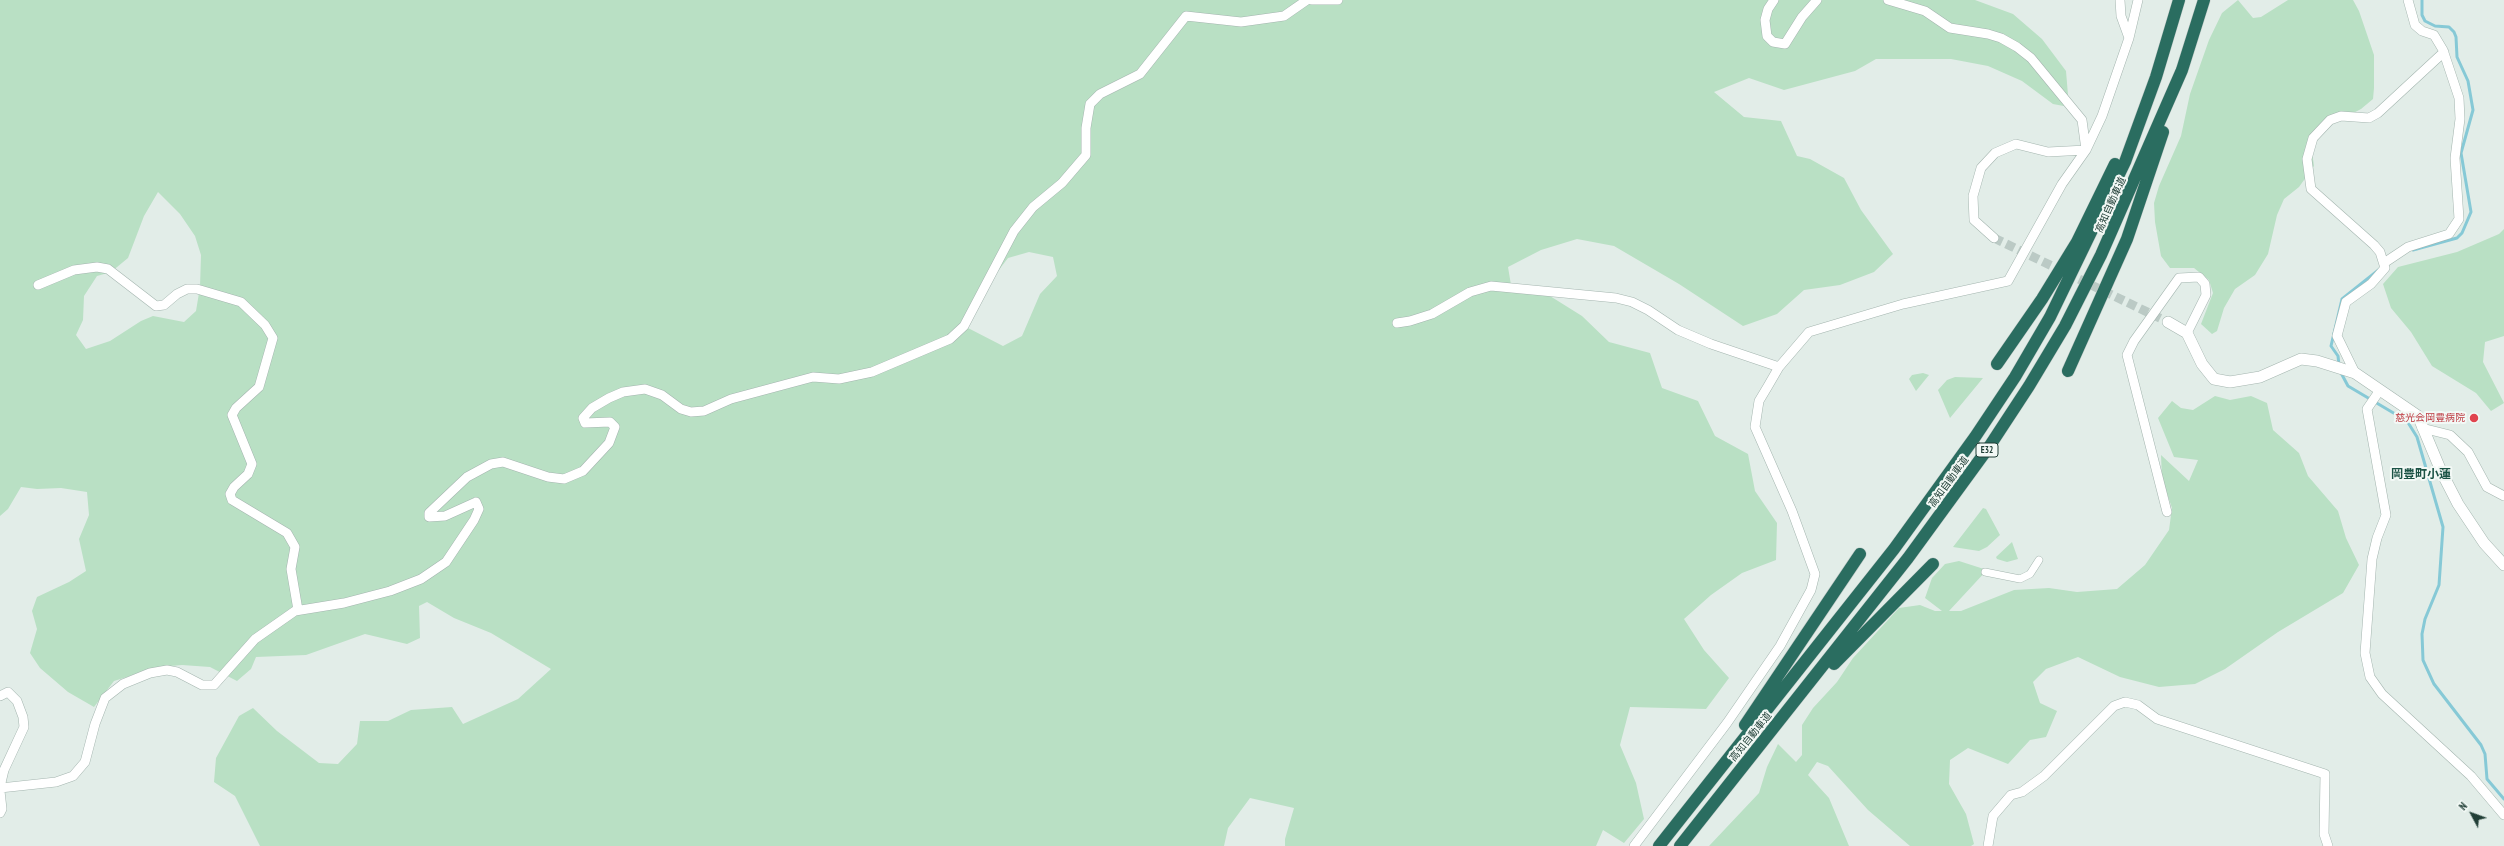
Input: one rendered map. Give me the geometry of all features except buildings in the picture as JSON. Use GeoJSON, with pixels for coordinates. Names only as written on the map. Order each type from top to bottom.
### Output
{"type":"FeatureCollection","features":[{"type":"Feature","properties":{"kind":"highway","name":"高知自動車道"},"geometry":{"type":"LineString","coordinates":[[1659,846],[1690,805],[1894,550],[1976,438],[2015,377],[2050,317],[2087,246],[2125,162],[2156,77],[2179,0]]}},
{"type":"Feature","properties":{"kind":"highway","name":"高知自動車道"},"geometry":{"type":"LineString","coordinates":[[1680,846],[1703,815],[1908,558],[1989,447],[2029,386],[2065,326],[2101,255],[2182,70],[2204,0]]}},
{"type":"Feature","properties":{"kind":"highway"},"geometry":{"type":"LineString","coordinates":[[2068,371],[2127,239],[2151,172],[2182,70]]}},
{"type":"Feature","properties":{"kind":"highway"},"geometry":{"type":"LineString","coordinates":[[1997,364],[2042,299],[2077,242],[2156,77]]}},
{"type":"Feature","properties":{"kind":"highway"},"geometry":{"type":"LineString","coordinates":[[1690,805],[1817,621],[1860,554]]}},
{"type":"Feature","properties":{"kind":"highway"},"geometry":{"type":"LineString","coordinates":[[1703,815],[1724,794],[1834,663],[1933,564]]}},
{"type":"Feature","properties":{"kind":"street"},"geometry":{"type":"LineString","coordinates":[[0,789],[56,782],[73,776],[85,762],[95,724],[106,698],[111,692],[150,673],[167,670],[177,672],[202,685],[214,685],[255,639],[298,610],[344,603],[390,592],[421,579],[446,562],[474,520],[479,509],[476,502],[445,516],[436,518],[429,517],[429,513],[467,477],[485,466],[503,462],[548,477],[564,479],[583,471],[609,443],[615,427],[610,422],[585,423],[583,418],[592,408],[623,392],[645,389],[662,395],[681,409],[691,412],[704,411],[731,399],[813,377],[839,379],[872,372],[950,339],[964,326],[1014,231],[1034,207],[1062,183],[1086,155],[1086,128],[1090,104],[1100,94],[1140,74],[1186,16],[1241,22],[1284,16],[1307,0]]}},
{"type":"Feature","properties":{"kind":"street"},"geometry":{"type":"LineString","coordinates":[[1312,0],[1338,0]]}},
{"type":"Feature","properties":{"kind":"street"},"geometry":{"type":"LineString","coordinates":[[1774,0],[1768,9],[1765,20],[1766,36],[1773,42],[1785,44],[1802,17],[1817,0]]}},
{"type":"Feature","properties":{"kind":"street"},"geometry":{"type":"LineString","coordinates":[[1888,0],[1925,11],[1950,28],[1988,34],[2017,47],[2031,58],[2082,120],[2086,150]]}},
{"type":"Feature","properties":{"kind":"street"},"geometry":{"type":"LineString","coordinates":[[2120,0],[2121,16],[2129,38]]}},
{"type":"Feature","properties":{"kind":"street"},"geometry":{"type":"LineString","coordinates":[[1634,846],[1727,723],[1780,646],[1811,590],[1815,574],[1792,511],[1755,427],[1759,401],[1779,367],[1809,332],[1903,304],[2008,281],[2062,184],[2086,150],[2102,116],[2129,38],[2138,0]]}},
{"type":"Feature","properties":{"kind":"street"},"geometry":{"type":"LineString","coordinates":[[2408,0],[2415,25],[2437,38],[2444,52],[2459,98],[2460,119],[2455,158],[2459,220],[2449,234],[2408,247],[2384,265],[2371,284],[2346,302],[2338,336],[2351,372],[2375,397],[2418,416],[2422,428],[2458,504],[2484,543],[2504,565]]}},
{"type":"Feature","properties":{"kind":"street"},"geometry":{"type":"LineString","coordinates":[[2384,265],[2380,252],[2374,245],[2311,189],[2307,159],[2312,138],[2330,120],[2341,116],[2369,118],[2378,113],[2444,52]]}},
{"type":"Feature","properties":{"kind":"street"},"geometry":{"type":"LineString","coordinates":[[1994,238],[1974,220],[1973,196],[1976,179],[1981,168],[1995,153],[2016,144],[2048,152],[2086,150]]}},
{"type":"Feature","properties":{"kind":"street"},"geometry":{"type":"LineString","coordinates":[[38,285],[74,270],[97,266],[108,269],[156,306],[164,305],[177,294],[187,289],[197,289],[241,302],[266,325],[273,338],[259,387],[236,408],[232,415],[252,464],[248,474],[234,487],[230,494],[232,500],[286,533],[295,547],[291,569],[298,610]]}},
{"type":"Feature","properties":{"kind":"street"},"geometry":{"type":"LineString","coordinates":[[2167,512],[2127,355],[2134,341],[2179,278],[2199,277],[2205,284],[2206,295],[2187,333]]}},
{"type":"Feature","properties":{"kind":"street"},"geometry":{"type":"LineString","coordinates":[[1397,323],[1410,321],[1432,314],[1470,292],[1491,286],[1616,298],[1637,304],[1678,330],[1711,344],[1779,367]]}},
{"type":"Feature","properties":{"kind":"street"},"geometry":{"type":"LineString","coordinates":[[2168,322],[2187,333],[2202,364],[2214,379],[2224,382],[2260,377],[2301,359],[2333,365],[2351,372]]}},
{"type":"Feature","properties":{"kind":"street"},"geometry":{"type":"LineString","coordinates":[[2375,397],[2367,409],[2386,515],[2376,538],[2372,559],[2365,653],[2370,677],[2382,694],[2471,776],[2504,815]]}},
{"type":"Feature","properties":{"kind":"street"},"geometry":{"type":"LineString","coordinates":[[2422,428],[2450,435],[2468,452],[2480,478],[2487,487],[2504,496]]}},
{"type":"Feature","properties":{"kind":"street"},"geometry":{"type":"LineString","coordinates":[[1985,572],[2020,579],[2030,574],[2038,560]]}},
{"type":"Feature","properties":{"kind":"street"},"geometry":{"type":"LineString","coordinates":[[0,696],[8,692],[17,701],[23,716],[24,727],[4,770],[0,789],[2,809],[0,815]]}},
{"type":"Feature","properties":{"kind":"street"},"geometry":{"type":"LineString","coordinates":[[1988,846],[1993,816],[2011,795],[2022,792],[2044,776],[2114,706],[2125,702],[2138,705],[2157,719],[2324,774],[2324,834],[2328,846]]}},
{"type":"Feature","properties":{"kind":"green space"},"geometry":{"type":"Polygon","coordinates":[[[0,0],[1975,0],[2013,14],[2042,39],[2066,71],[2069,107],[2053,104],[2022,81],[1988,66],[1951,59],[1876,59],[1855,71],[1784,90],[1749,78],[1714,92],[1744,117],[1781,121],[1797,156],[1810,159],[1844,178],[1861,210],[1893,254],[1874,272],[1840,285],[1804,290],[1777,314],[1743,326],[1679,284],[1614,246],[1577,239],[1541,250],[1508,267],[1512,291],[1550,296],[1582,316],[1609,342],[1650,353],[1662,388],[1698,401],[1715,436],[1748,454],[1755,491],[1777,523],[1776,560],[1742,573],[1711,595],[1684,619],[1704,650],[1729,678],[1706,709],[1630,707],[1620,745],[1636,783],[1644,819],[1624,843],[1603,830],[1596,846],[1285,846],[1285,839],[1294,808],[1250,798],[1228,828],[1224,846],[260,846],[235,796],[214,782],[216,758],[239,716],[253,708],[277,731],[319,763],[338,764],[357,744],[360,721],[388,721],[411,710],[452,707],[463,724],[518,699],[551,669],[491,633],[454,618],[427,602],[419,606],[420,638],[407,644],[365,634],[306,655],[256,657],[251,669],[237,681],[210,667],[182,665],[159,667],[114,681],[94,707],[68,692],[40,668],[30,653],[37,629],[32,611],[37,597],[69,582],[86,571],[79,539],[89,515],[87,492],[61,488],[37,489],[21,487],[8,509],[0,516],[0,0]],[[158,192],[144,216],[128,258],[111,272],[97,276],[84,296],[83,320],[76,335],[86,349],[110,341],[141,321],[153,316],[184,322],[196,311],[200,287],[201,255],[195,236],[180,214],[158,192]],[[1029,252],[1008,258],[973,304],[968,328],[1003,346],[1022,336],[1040,294],[1057,276],[1053,257],[1029,252]]]}},
{"type":"Feature","properties":{"kind":"green space"},"geometry":{"type":"Polygon","coordinates":[[[2238,0],[2253,18],[2261,17],[2288,0],[2353,0],[2359,11],[2374,55],[2374,88],[2373,99],[2361,109],[2325,128],[2311,145],[2314,166],[2299,187],[2284,199],[2277,215],[2268,254],[2255,275],[2235,289],[2224,308],[2217,331],[2212,334],[2201,324],[2213,293],[2209,280],[2194,268],[2170,268],[2161,256],[2155,222],[2154,203],[2159,186],[2181,136],[2190,94],[2209,40],[2222,13],[2238,0]]]}},
{"type":"Feature","properties":{"kind":"green space"},"geometry":{"type":"Polygon","coordinates":[[[2504,229],[2504,336],[2485,342],[2483,362],[2504,403],[2491,411],[2476,393],[2432,366],[2411,332],[2391,308],[2383,284],[2398,267],[2457,252],[2499,234],[2504,229]]]}},
{"type":"Feature","properties":{"kind":"green space"},"geometry":{"type":"Polygon","coordinates":[[[1923,373],[1929,375],[1916,391],[1909,379],[1912,375],[1923,373]]]}},
{"type":"Feature","properties":{"kind":"green space"},"geometry":{"type":"Polygon","coordinates":[[[1955,377],[1983,378],[1950,418],[1938,390],[1947,380],[1955,377]]]}},
{"type":"Feature","properties":{"kind":"green space"},"geometry":{"type":"Polygon","coordinates":[[[2215,396],[2230,400],[2251,396],[2267,403],[2273,430],[2299,453],[2308,476],[2338,511],[2346,538],[2359,565],[2343,593],[2278,632],[2225,669],[2195,684],[2159,687],[2120,677],[2078,657],[2046,669],[2033,682],[2040,703],[2057,711],[2046,737],[2030,740],[2008,764],[1968,748],[1950,760],[1949,784],[1966,814],[1974,844],[1971,846],[1910,846],[1868,810],[1828,766],[1817,762],[1808,775],[1829,798],[1849,846],[1709,846],[1759,793],[1767,767],[1778,744],[1796,762],[1802,755],[1802,725],[1813,708],[1837,682],[1853,658],[1899,608],[1920,605],[1935,611],[1942,611],[1925,598],[1932,578],[1945,564],[1959,561],[1987,570],[1949,611],[1961,611],[2014,590],[2049,588],[2077,592],[2117,589],[2145,565],[2169,530],[2172,508],[2162,479],[2161,455],[2189,481],[2198,460],[2174,457],[2158,418],[2172,401],[2181,408],[2193,410],[2215,396]]]}},
{"type":"Feature","properties":{"kind":"green space"},"geometry":{"type":"Polygon","coordinates":[[[1983,508],[1986,509],[2000,535],[1987,547],[1979,551],[1953,547],[1983,508]]]}},
{"type":"Feature","properties":{"kind":"green space"},"geometry":{"type":"Polygon","coordinates":[[[2012,542],[2018,559],[2007,562],[1997,559],[1996,557],[2012,542]]]}},
{"type":"Feature","properties":{"kind":"waterway"},"geometry":{"type":"LineString","coordinates":[[2413,250],[2457,238],[2462,233],[2471,212],[2461,153],[2473,110],[2468,81],[2457,57],[2456,37],[2454,32],[2449,27],[2435,26],[2425,21],[2422,15],[2422,0]]}},
{"type":"Feature","properties":{"kind":"waterway"},"geometry":{"type":"LineString","coordinates":[[2339,365],[2338,356],[2331,346],[2342,299],[2381,268]]}},
{"type":"Feature","properties":{"kind":"waterway"},"geometry":{"type":"LineString","coordinates":[[2340,371],[2348,386],[2407,421],[2417,437],[2443,527],[2439,585],[2425,619],[2422,634],[2423,660],[2434,684],[2481,745],[2485,754],[2487,779],[2504,799]]}},
{"type":"Feature","properties":{"kind":"tunnel"},"geometry":{"type":"LineString","coordinates":[[1994,238],[2168,322]]}},
{"type":"Feature","properties":{"kind":"place","name":"慈光会岡豊病院"},"geometry":{"type":"Point","coordinates":[2474,418]}},
{"type":"Feature","properties":{"kind":"district","name":"岡豊町小蓮"},"geometry":{"type":"Point","coordinates":[2421,475]}}]}
